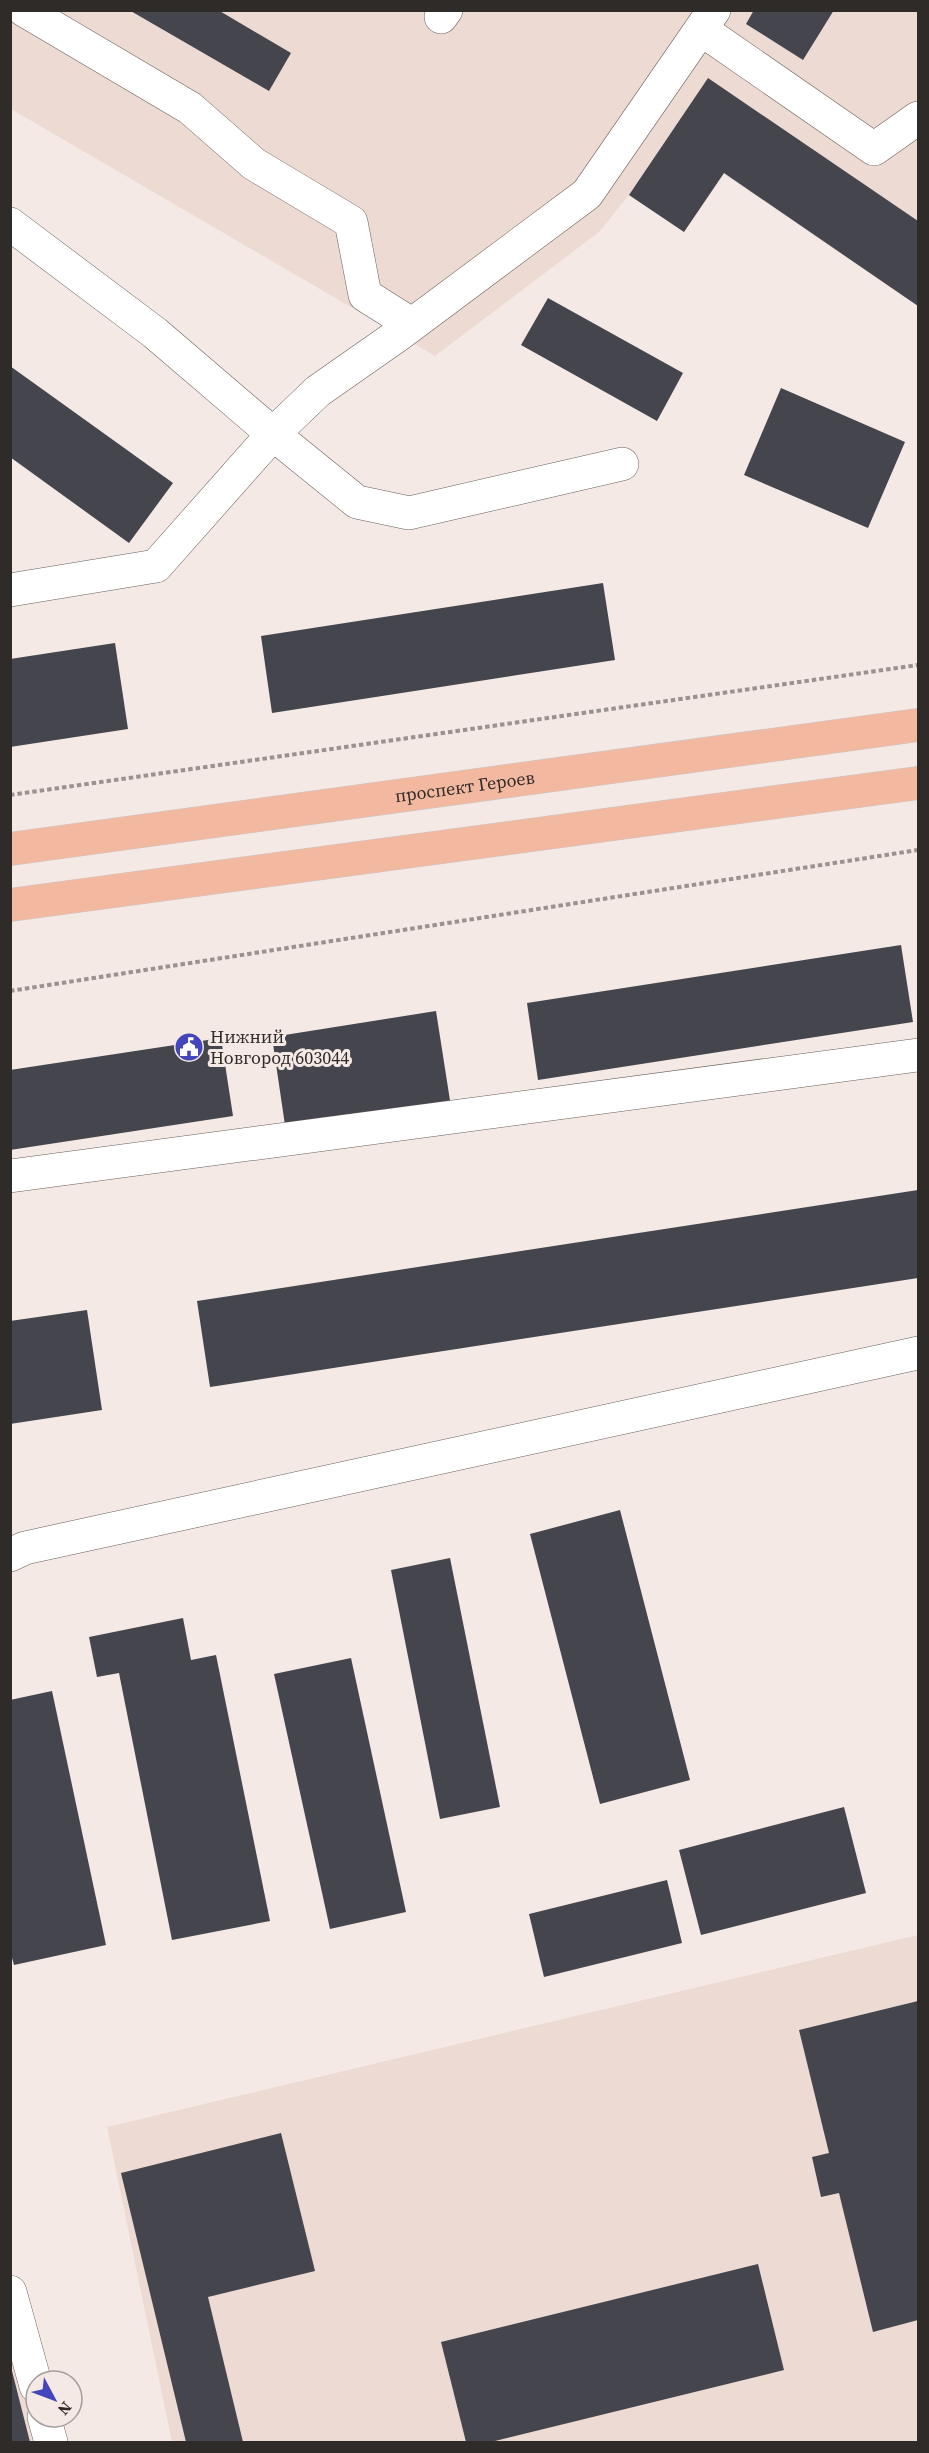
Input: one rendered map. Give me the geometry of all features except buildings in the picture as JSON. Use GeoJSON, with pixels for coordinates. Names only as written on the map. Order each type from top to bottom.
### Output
{"type":"FeatureCollection","features":[{"type":"Feature","properties":{"kind":"main road","name":"проспект Героев"},"geometry":{"type":"LineString","coordinates":[[10,849],[918,725]]}},
{"type":"Feature","properties":{"kind":"main road"},"geometry":{"type":"LineString","coordinates":[[10,905],[918,783]]}},
{"type":"Feature","properties":{"kind":"lane"},"geometry":{"type":"LineString","coordinates":[[24,10],[190,108],[254,164],[351,222],[365,295],[411,324]]}},
{"type":"Feature","properties":{"kind":"lane"},"geometry":{"type":"LineString","coordinates":[[10,590],[156,566],[273,434],[318,391],[586,194],[708,20],[874,149],[918,118]]}},
{"type":"Feature","properties":{"kind":"lane"},"geometry":{"type":"LineString","coordinates":[[10,224],[155,333],[357,502],[409,513],[621,465]]}},
{"type":"Feature","properties":{"kind":"lane"},"geometry":{"type":"LineString","coordinates":[[10,1176],[918,1055]]}},
{"type":"Feature","properties":{"kind":"lane"},"geometry":{"type":"LineString","coordinates":[[10,1555],[25,1548],[918,1353]]}},
{"type":"Feature","properties":{"kind":"lane"},"geometry":{"type":"LineString","coordinates":[[10,2292],[31,2369]]}},
{"type":"Feature","properties":{"kind":"path"},"geometry":{"type":"LineString","coordinates":[[10,795],[918,665]]}},
{"type":"Feature","properties":{"kind":"path"},"geometry":{"type":"LineString","coordinates":[[10,991],[918,850]]}},
{"type":"Feature","properties":{"kind":"shaded area"},"geometry":{"type":"Polygon","coordinates":[[[11,11],[918,11],[918,306],[724,174],[684,232],[629,195],[599,232],[435,356],[11,109],[11,11]]]}},
{"type":"Feature","properties":{"kind":"shaded area"},"geometry":{"type":"Polygon","coordinates":[[[918,1935],[918,2442],[172,2442],[107,2127],[918,1935]]]}},
{"type":"Feature","properties":{"kind":"shaded area"},"geometry":{"type":"Polygon","coordinates":[[[10,2311],[26,2369],[24,2369],[24,2429],[42,2429],[46,2442],[11,2442],[10,2311]]]}},
{"type":"Feature","properties":{"kind":"place","name":"Нижний Новгород 603044"},"geometry":{"type":"Point","coordinates":[189,1047]}}]}
